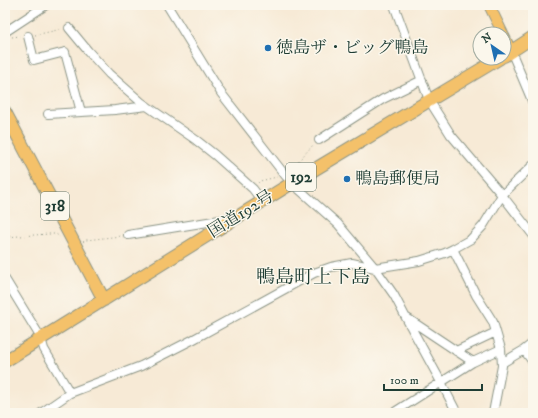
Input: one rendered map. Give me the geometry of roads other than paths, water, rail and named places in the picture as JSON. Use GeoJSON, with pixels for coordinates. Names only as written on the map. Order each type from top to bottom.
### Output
{"type":"FeatureCollection","features":[{"type":"Feature","properties":{"kind":"highway"},"geometry":{"type":"LineString","coordinates":[[512,50],[533,36]]}},
{"type":"Feature","properties":{"kind":"highway","name":"国道192号"},"geometry":{"type":"LineString","coordinates":[[5,360],[262,202],[289,179],[486,66]]}},
{"type":"Feature","properties":{"kind":"highway","name":"318"},"geometry":{"type":"LineString","coordinates":[[5,112],[104,300]]}},
{"type":"Feature","properties":{"kind":"main road"},"geometry":{"type":"LineString","coordinates":[[489,5],[499,26]]}},
{"type":"Feature","properties":{"kind":"street"},"geometry":{"type":"LineString","coordinates":[[5,32],[46,5]]}},
{"type":"Feature","properties":{"kind":"street"},"geometry":{"type":"LineString","coordinates":[[167,5],[221,93],[289,179],[338,224],[375,268],[394,295],[456,413]]}},
{"type":"Feature","properties":{"kind":"street"},"geometry":{"type":"LineString","coordinates":[[394,5],[429,100],[450,135],[502,195],[533,235]]}},
{"type":"Feature","properties":{"kind":"street"},"geometry":{"type":"LineString","coordinates":[[69,28],[109,74],[140,102],[196,140],[215,155],[253,189],[262,202]]}},
{"type":"Feature","properties":{"kind":"street"},"geometry":{"type":"LineString","coordinates":[[28,36],[34,60],[65,52],[80,112]]}},
{"type":"Feature","properties":{"kind":"street"},"geometry":{"type":"LineString","coordinates":[[512,61],[533,103]]}},
{"type":"Feature","properties":{"kind":"street"},"geometry":{"type":"LineString","coordinates":[[318,140],[383,99],[422,80]]}},
{"type":"Feature","properties":{"kind":"street"},"geometry":{"type":"LineString","coordinates":[[48,114],[115,110],[147,106]]}},
{"type":"Feature","properties":{"kind":"street"},"geometry":{"type":"LineString","coordinates":[[41,413],[70,393],[141,366],[192,340],[314,273],[332,267],[352,263],[375,268],[419,261],[453,250],[471,239],[483,226],[502,195],[533,164]]}},
{"type":"Feature","properties":{"kind":"street"},"geometry":{"type":"LineString","coordinates":[[128,235],[237,217]]}},
{"type":"Feature","properties":{"kind":"street"},"geometry":{"type":"LineString","coordinates":[[453,250],[476,295],[493,322],[501,349],[502,366],[493,413]]}},
{"type":"Feature","properties":{"kind":"street"},"geometry":{"type":"LineString","coordinates":[[5,278],[41,338],[44,349],[70,393]]}},
{"type":"Feature","properties":{"kind":"street"},"geometry":{"type":"LineString","coordinates":[[406,318],[473,362]]}},
{"type":"Feature","properties":{"kind":"street"},"geometry":{"type":"LineString","coordinates":[[456,350],[496,332]]}},
{"type":"Feature","properties":{"kind":"street"},"geometry":{"type":"LineString","coordinates":[[502,362],[524,350],[533,343]]}},
{"type":"Feature","properties":{"kind":"street"},"geometry":{"type":"LineString","coordinates":[[393,413],[473,362],[501,349]]}},
{"type":"Feature","properties":{"kind":"street"},"geometry":{"type":"LineString","coordinates":[[524,350],[533,362]]}},
{"type":"Feature","properties":{"kind":"place","name":"徳島ザ・ビッグ鴨島"},"geometry":{"type":"Point","coordinates":[268,48]}},
{"type":"Feature","properties":{"kind":"place","name":"鴨島郵便局"},"geometry":{"type":"Point","coordinates":[347,179]}},
{"type":"Feature","properties":{"kind":"district","name":"鴨島町上下島"},"geometry":{"type":"Point","coordinates":[313,277]}}]}
